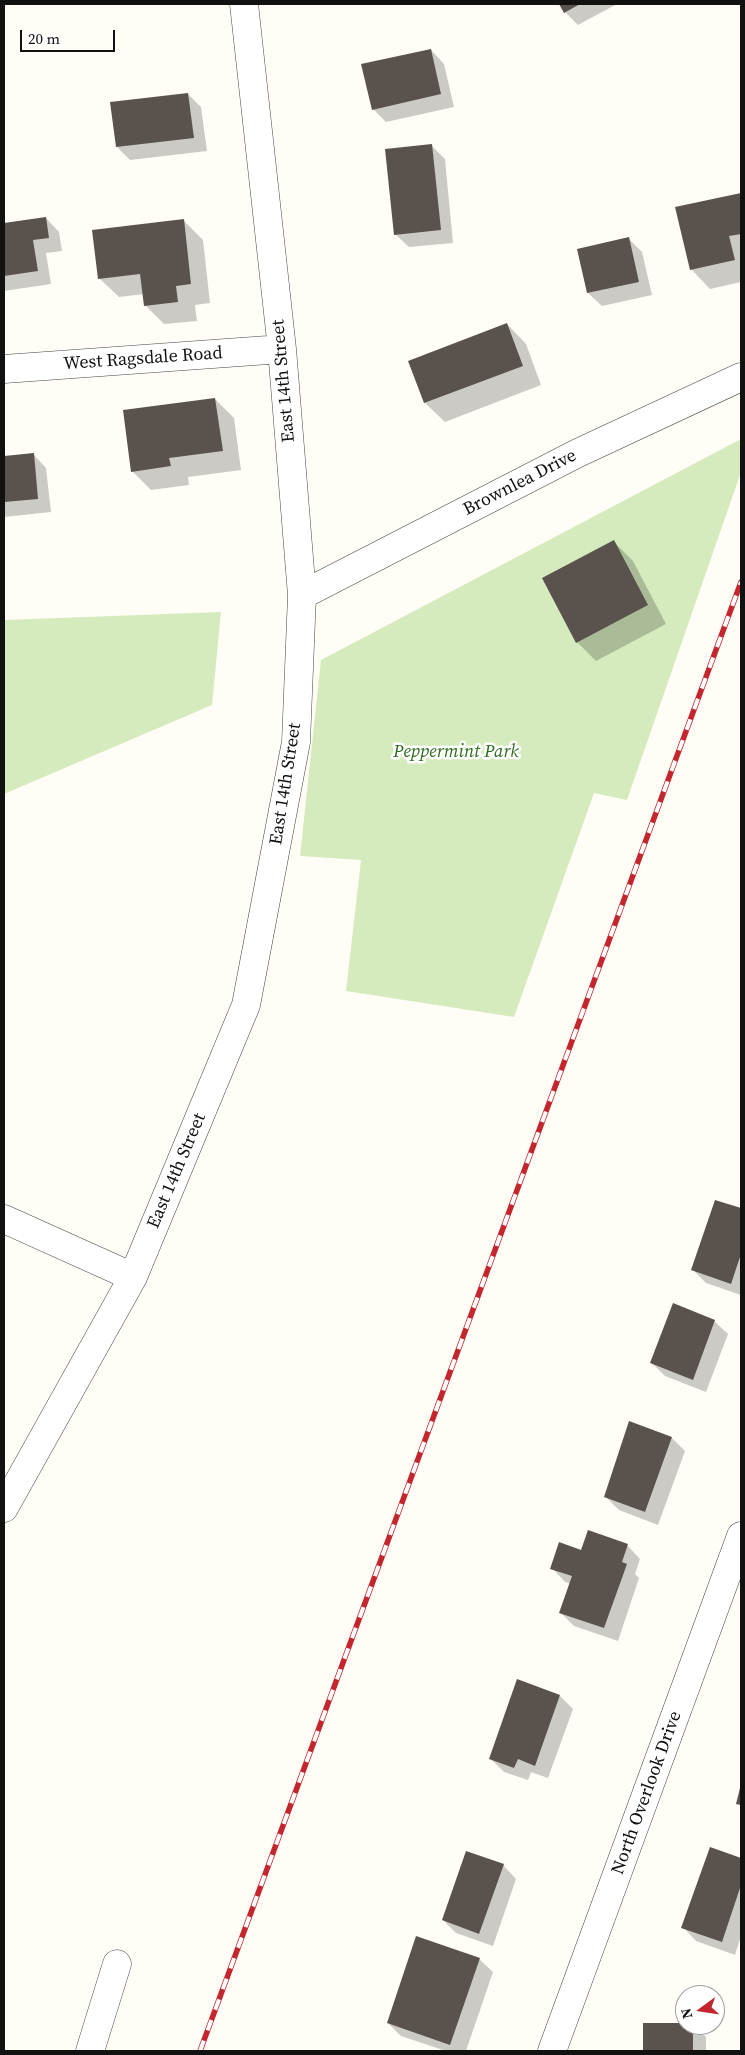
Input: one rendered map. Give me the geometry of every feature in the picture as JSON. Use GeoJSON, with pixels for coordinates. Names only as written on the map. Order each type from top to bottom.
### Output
{"type":"FeatureCollection","features":[{"type":"Feature","properties":{"kind":"street","name":"East 14th Street"},"geometry":{"type":"LineString","coordinates":[[4,1508],[132,1277],[246,1005],[296,742],[302,595],[282,349],[244,4]]}},
{"type":"Feature","properties":{"kind":"street","name":"West Ragsdale Road"},"geometry":{"type":"LineString","coordinates":[[4,369],[282,349]]}},
{"type":"Feature","properties":{"kind":"street","name":"Brownlea Drive"},"geometry":{"type":"LineString","coordinates":[[302,595],[578,453],[741,377]]}},
{"type":"Feature","properties":{"kind":"street"},"geometry":{"type":"LineString","coordinates":[[4,1219],[132,1277]]}},
{"type":"Feature","properties":{"kind":"street","name":"North Overlook Drive"},"geometry":{"type":"LineString","coordinates":[[552,2051],[741,1536]]}},
{"type":"Feature","properties":{"kind":"street"},"geometry":{"type":"LineString","coordinates":[[90,2051],[117,1964]]}},
{"type":"Feature","properties":{"kind":"green space","name":"Peppermint Park"},"geometry":{"type":"Polygon","coordinates":[[[741,439],[741,472],[627,800],[594,793],[514,1017],[346,991],[361,860],[300,856],[321,660],[741,439]]]}},
{"type":"Feature","properties":{"kind":"green space"},"geometry":{"type":"Polygon","coordinates":[[[221,612],[212,705],[4,794],[4,620],[221,612]]]}},
{"type":"Feature","properties":{"kind":"building"},"geometry":{"type":"Polygon","coordinates":[[[559,4],[580,4],[564,13],[559,4]]]}},
{"type":"Feature","properties":{"kind":"building"},"geometry":{"type":"Polygon","coordinates":[[[431,49],[441,94],[372,110],[361,64],[431,49]]]}},
{"type":"Feature","properties":{"kind":"building"},"geometry":{"type":"Polygon","coordinates":[[[188,93],[194,138],[116,147],[110,102],[188,93]]]}},
{"type":"Feature","properties":{"kind":"building"},"geometry":{"type":"Polygon","coordinates":[[[432,144],[441,230],[394,235],[385,149],[432,144]]]}},
{"type":"Feature","properties":{"kind":"building"},"geometry":{"type":"Polygon","coordinates":[[[741,193],[741,234],[729,236],[735,260],[690,270],[675,207],[741,193]]]}},
{"type":"Feature","properties":{"kind":"building"},"geometry":{"type":"Polygon","coordinates":[[[46,217],[49,238],[33,240],[38,271],[4,276],[4,223],[46,217]]]}},
{"type":"Feature","properties":{"kind":"building"},"geometry":{"type":"Polygon","coordinates":[[[184,219],[191,284],[176,286],[178,302],[144,306],[140,274],[98,279],[92,230],[184,219]]]}},
{"type":"Feature","properties":{"kind":"building"},"geometry":{"type":"Polygon","coordinates":[[[629,237],[639,282],[587,293],[577,249],[629,237]]]}},
{"type":"Feature","properties":{"kind":"building"},"geometry":{"type":"Polygon","coordinates":[[[507,323],[523,366],[424,403],[408,361],[507,323]]]}},
{"type":"Feature","properties":{"kind":"building"},"geometry":{"type":"Polygon","coordinates":[[[215,398],[223,451],[169,458],[171,466],[131,472],[123,410],[215,398]]]}},
{"type":"Feature","properties":{"kind":"building"},"geometry":{"type":"Polygon","coordinates":[[[34,453],[38,499],[4,502],[4,456],[34,453]]]}},
{"type":"Feature","properties":{"kind":"building"},"geometry":{"type":"Polygon","coordinates":[[[614,540],[648,605],[576,643],[542,578],[614,540]]]}},
{"type":"Feature","properties":{"kind":"building"},"geometry":{"type":"Polygon","coordinates":[[[715,1200],[741,1208],[741,1254],[731,1284],[691,1270],[715,1200]]]}},
{"type":"Feature","properties":{"kind":"building"},"geometry":{"type":"Polygon","coordinates":[[[673,1303],[715,1320],[693,1380],[650,1363],[673,1303]]]}},
{"type":"Feature","properties":{"kind":"building"},"geometry":{"type":"Polygon","coordinates":[[[629,1421],[672,1437],[645,1512],[604,1497],[629,1421]]]}},
{"type":"Feature","properties":{"kind":"building"},"geometry":{"type":"Polygon","coordinates":[[[588,1530],[628,1544],[622,1562],[627,1564],[604,1628],[559,1613],[572,1576],[550,1569],[559,1542],[581,1550],[588,1530]]]}},
{"type":"Feature","properties":{"kind":"building"},"geometry":{"type":"Polygon","coordinates":[[[517,1679],[560,1695],[535,1766],[518,1759],[514,1768],[489,1759],[517,1679]]]}},
{"type":"Feature","properties":{"kind":"building"},"geometry":{"type":"Polygon","coordinates":[[[741,1784],[741,1805],[736,1804],[741,1784]]]}},
{"type":"Feature","properties":{"kind":"building"},"geometry":{"type":"Polygon","coordinates":[[[710,1847],[741,1858],[741,1885],[722,1942],[681,1928],[710,1847]]]}},
{"type":"Feature","properties":{"kind":"building"},"geometry":{"type":"Polygon","coordinates":[[[466,1851],[504,1864],[479,1934],[442,1920],[466,1851]]]}},
{"type":"Feature","properties":{"kind":"building"},"geometry":{"type":"Polygon","coordinates":[[[416,1936],[480,1958],[450,2045],[387,2023],[416,1936]]]}},
{"type":"Feature","properties":{"kind":"building"},"geometry":{"type":"Polygon","coordinates":[[[643,2023],[675,2023],[675,2035],[693,2035],[693,2051],[643,2051],[643,2023]]]}},
{"type":"Feature","properties":{"kind":"railway"},"geometry":{"type":"LineString","coordinates":[[200,2051],[741,582]]}}]}
